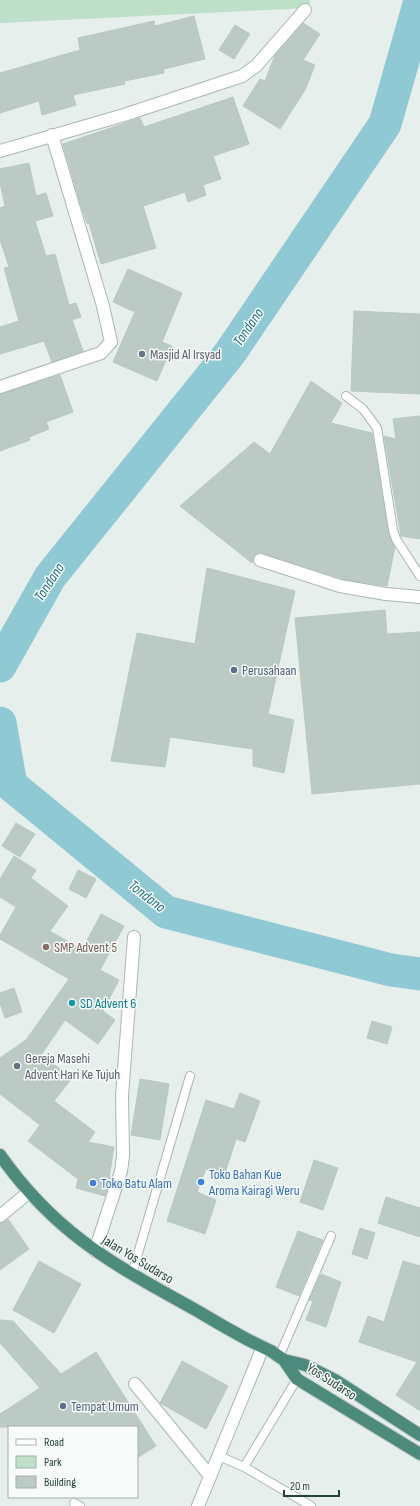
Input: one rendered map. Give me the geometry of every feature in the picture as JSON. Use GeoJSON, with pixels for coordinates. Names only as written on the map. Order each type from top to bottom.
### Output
{"type":"FeatureCollection","features":[{"type":"Feature","properties":{"kind":"highway","name":"Jalan Yos Sudarso"},"geometry":{"type":"LineString","coordinates":[[0,1155],[28,1193],[70,1233],[95,1251],[132,1274],[281,1358]]}},
{"type":"Feature","properties":{"kind":"highway","name":"Yos Sudarso"},"geometry":{"type":"LineString","coordinates":[[281,1358],[297,1379],[420,1454]]}},
{"type":"Feature","properties":{"kind":"highway","name":"Yos Sudarso"},"geometry":{"type":"LineString","coordinates":[[281,1358],[305,1364],[335,1380],[420,1435]]}},
{"type":"Feature","properties":{"kind":"street"},"geometry":{"type":"LineString","coordinates":[[0,151],[124,115],[242,76],[256,66],[305,10]]}},
{"type":"Feature","properties":{"kind":"street"},"geometry":{"type":"LineString","coordinates":[[0,386],[101,353],[111,342],[103,306],[52,135]]}},
{"type":"Feature","properties":{"kind":"street"},"geometry":{"type":"LineString","coordinates":[[260,560],[340,586],[386,594],[420,597]]}},
{"type":"Feature","properties":{"kind":"street"},"geometry":{"type":"LineString","coordinates":[[95,1251],[121,1171],[123,1156],[122,1096],[134,937]]}},
{"type":"Feature","properties":{"kind":"street"},"geometry":{"type":"LineString","coordinates":[[0,1216],[28,1193]]}},
{"type":"Feature","properties":{"kind":"street"},"geometry":{"type":"LineString","coordinates":[[198,1506],[263,1347]]}},
{"type":"Feature","properties":{"kind":"street"},"geometry":{"type":"LineString","coordinates":[[135,1384],[210,1476]]}},
{"type":"Feature","properties":{"kind":"lane"},"geometry":{"type":"LineString","coordinates":[[346,396],[363,409],[377,428],[393,530],[396,539],[420,576]]}},
{"type":"Feature","properties":{"kind":"lane"},"geometry":{"type":"LineString","coordinates":[[132,1274],[190,1076]]}},
{"type":"Feature","properties":{"kind":"lane"},"geometry":{"type":"LineString","coordinates":[[281,1358],[331,1236]]}},
{"type":"Feature","properties":{"kind":"lane"},"geometry":{"type":"LineString","coordinates":[[244,1467],[297,1379]]}},
{"type":"Feature","properties":{"kind":"lane"},"geometry":{"type":"LineString","coordinates":[[219,1456],[244,1467],[311,1506]]}},
{"type":"Feature","properties":{"kind":"green space"},"geometry":{"type":"Polygon","coordinates":[[[0,0],[310,0],[309,8],[0,23],[0,0]]]}},
{"type":"Feature","properties":{"kind":"building"},"geometry":{"type":"Polygon","coordinates":[[[194,16],[205,59],[164,69],[164,73],[124,81],[125,84],[73,95],[76,105],[42,115],[39,101],[0,113],[0,73],[80,50],[78,38],[154,21],[155,26],[194,16]]]}},
{"type":"Feature","properties":{"kind":"building"},"geometry":{"type":"Polygon","coordinates":[[[303,23],[320,34],[303,60],[315,65],[305,90],[280,129],[243,106],[260,79],[265,81],[275,55],[303,23]]]}},
{"type":"Feature","properties":{"kind":"building"},"geometry":{"type":"Polygon","coordinates":[[[235,25],[250,34],[234,59],[219,50],[235,25]]]}},
{"type":"Feature","properties":{"kind":"building"},"geometry":{"type":"Polygon","coordinates":[[[233,97],[249,144],[213,156],[221,179],[203,185],[206,195],[188,202],[185,192],[143,206],[156,248],[101,264],[89,223],[87,223],[80,203],[63,144],[140,118],[144,127],[233,97]]]}},
{"type":"Feature","properties":{"kind":"building"},"geometry":{"type":"Polygon","coordinates":[[[29,163],[36,196],[46,193],[53,216],[35,221],[46,256],[55,254],[69,305],[76,303],[81,317],[72,320],[83,351],[52,362],[44,341],[0,354],[0,327],[19,321],[4,268],[9,267],[0,240],[0,208],[5,206],[0,183],[0,169],[29,163]]]}},
{"type":"Feature","properties":{"kind":"building"},"geometry":{"type":"Polygon","coordinates":[[[128,269],[182,293],[162,342],[172,346],[157,381],[113,362],[135,312],[113,302],[128,269]]]}},
{"type":"Feature","properties":{"kind":"building"},"geometry":{"type":"Polygon","coordinates":[[[354,311],[420,314],[420,394],[351,391],[354,311]]]}},
{"type":"Feature","properties":{"kind":"building"},"geometry":{"type":"Polygon","coordinates":[[[60,375],[73,412],[46,422],[49,429],[29,437],[30,440],[0,451],[0,394],[60,375]]]}},
{"type":"Feature","properties":{"kind":"building"},"geometry":{"type":"Polygon","coordinates":[[[311,381],[342,403],[331,423],[372,433],[388,531],[395,547],[387,586],[347,580],[259,552],[253,557],[252,563],[180,506],[254,442],[270,454],[311,381]]]}},
{"type":"Feature","properties":{"kind":"building"},"geometry":{"type":"Polygon","coordinates":[[[420,416],[420,539],[401,536],[384,436],[396,439],[393,419],[420,416]]]}},
{"type":"Feature","properties":{"kind":"building","name":"Perusahaan"},"geometry":{"type":"Polygon","coordinates":[[[207,568],[295,591],[268,714],[294,720],[284,773],[253,766],[253,749],[170,737],[165,767],[111,761],[137,633],[195,644],[207,568]]]}},
{"type":"Feature","properties":{"kind":"building","name":"Perusahaan"},"geometry":{"type":"Polygon","coordinates":[[[385,610],[387,634],[420,632],[420,784],[312,794],[295,618],[385,610]]]}},
{"type":"Feature","properties":{"kind":"building"},"geometry":{"type":"Polygon","coordinates":[[[16,823],[35,834],[20,857],[2,846],[16,823]]]}},
{"type":"Feature","properties":{"kind":"building"},"geometry":{"type":"Polygon","coordinates":[[[14,856],[36,870],[31,878],[68,906],[50,931],[82,950],[101,914],[124,926],[100,970],[119,980],[103,1011],[115,1020],[98,1044],[65,1020],[41,1055],[72,1078],[54,1101],[95,1132],[88,1142],[114,1147],[109,1178],[111,1178],[105,1196],[76,1188],[78,1179],[28,1141],[40,1125],[0,1094],[0,1058],[26,1040],[69,979],[0,939],[0,935],[16,907],[0,897],[0,879],[14,856]]]}},
{"type":"Feature","properties":{"kind":"building"},"geometry":{"type":"Polygon","coordinates":[[[78,870],[96,879],[86,898],[69,889],[78,870]]]}},
{"type":"Feature","properties":{"kind":"building"},"geometry":{"type":"Polygon","coordinates":[[[14,988],[22,1012],[5,1018],[0,1003],[0,993],[14,988]]]}},
{"type":"Feature","properties":{"kind":"building"},"geometry":{"type":"Polygon","coordinates":[[[372,1021],[392,1027],[387,1044],[367,1038],[372,1021]]]}},
{"type":"Feature","properties":{"kind":"building"},"geometry":{"type":"Polygon","coordinates":[[[140,1079],[169,1084],[160,1140],[131,1135],[140,1079]]]}},
{"type":"Feature","properties":{"kind":"building","name":"Toko Bahan Kue Aroma Kairagi Weru"},"geometry":{"type":"Polygon","coordinates":[[[240,1093],[260,1101],[245,1142],[236,1139],[224,1176],[206,1169],[197,1192],[216,1200],[205,1234],[167,1221],[206,1100],[234,1109],[240,1093]]]}},
{"type":"Feature","properties":{"kind":"building"},"geometry":{"type":"Polygon","coordinates":[[[314,1160],[338,1168],[323,1210],[300,1202],[314,1160]]]}},
{"type":"Feature","properties":{"kind":"building"},"geometry":{"type":"Polygon","coordinates":[[[386,1197],[420,1208],[420,1237],[378,1223],[386,1197]]]}},
{"type":"Feature","properties":{"kind":"building"},"geometry":{"type":"Polygon","coordinates":[[[8,1219],[29,1249],[0,1270],[0,1223],[8,1219]]]}},
{"type":"Feature","properties":{"kind":"building"},"geometry":{"type":"Polygon","coordinates":[[[360,1228],[375,1233],[367,1259],[352,1254],[360,1228]]]}},
{"type":"Feature","properties":{"kind":"building"},"geometry":{"type":"Polygon","coordinates":[[[298,1231],[323,1240],[299,1296],[276,1287],[298,1231]]]}},
{"type":"Feature","properties":{"kind":"building"},"geometry":{"type":"Polygon","coordinates":[[[39,1261],[81,1284],[54,1333],[13,1310],[39,1261]]]}},
{"type":"Feature","properties":{"kind":"building"},"geometry":{"type":"Polygon","coordinates":[[[403,1261],[420,1266],[420,1411],[396,1395],[417,1362],[359,1342],[368,1316],[384,1322],[403,1261]]]}},
{"type":"Feature","properties":{"kind":"building"},"geometry":{"type":"Polygon","coordinates":[[[321,1274],[341,1282],[326,1327],[306,1320],[313,1301],[309,1300],[321,1274]]]}},
{"type":"Feature","properties":{"kind":"building","name":"Tempat Umum"},"geometry":{"type":"Polygon","coordinates":[[[0,1320],[13,1321],[61,1374],[96,1352],[156,1446],[138,1457],[138,1426],[0,1427],[0,1414],[40,1388],[0,1343],[0,1320]]]}},
{"type":"Feature","properties":{"kind":"building"},"geometry":{"type":"Polygon","coordinates":[[[182,1361],[228,1386],[206,1429],[160,1403],[182,1361]]]}},
{"type":"Feature","properties":{"kind":"waterway","name":"Tondano"},"geometry":{"type":"LineString","coordinates":[[0,666],[50,577],[230,353],[385,124],[420,1]]}},
{"type":"Feature","properties":{"kind":"waterway","name":"Tondano"},"geometry":{"type":"LineString","coordinates":[[0,723],[11,785],[166,912],[391,970],[420,974]]}},
{"type":"Feature","properties":{"kind":"place","name":"Masjid Al Irsyad"},"geometry":{"type":"Point","coordinates":[142,354]}},
{"type":"Feature","properties":{"kind":"place","name":"Perusahaan"},"geometry":{"type":"Point","coordinates":[234,670]}},
{"type":"Feature","properties":{"kind":"place","name":"SMP Advent 5"},"geometry":{"type":"Point","coordinates":[46,947]}},
{"type":"Feature","properties":{"kind":"place","name":"SD Advent 6"},"geometry":{"type":"Point","coordinates":[72,1003]}},
{"type":"Feature","properties":{"kind":"place","name":"Gereja Masehi Advent Hari Ke Tujuh"},"geometry":{"type":"Point","coordinates":[17,1066]}},
{"type":"Feature","properties":{"kind":"place","name":"Toko Bahan Kue Aroma Kairagi Weru"},"geometry":{"type":"Point","coordinates":[201,1182]}},
{"type":"Feature","properties":{"kind":"place","name":"Toko Batu Alam"},"geometry":{"type":"Point","coordinates":[93,1183]}},
{"type":"Feature","properties":{"kind":"place","name":"Tempat Umum"},"geometry":{"type":"Point","coordinates":[63,1406]}}]}
